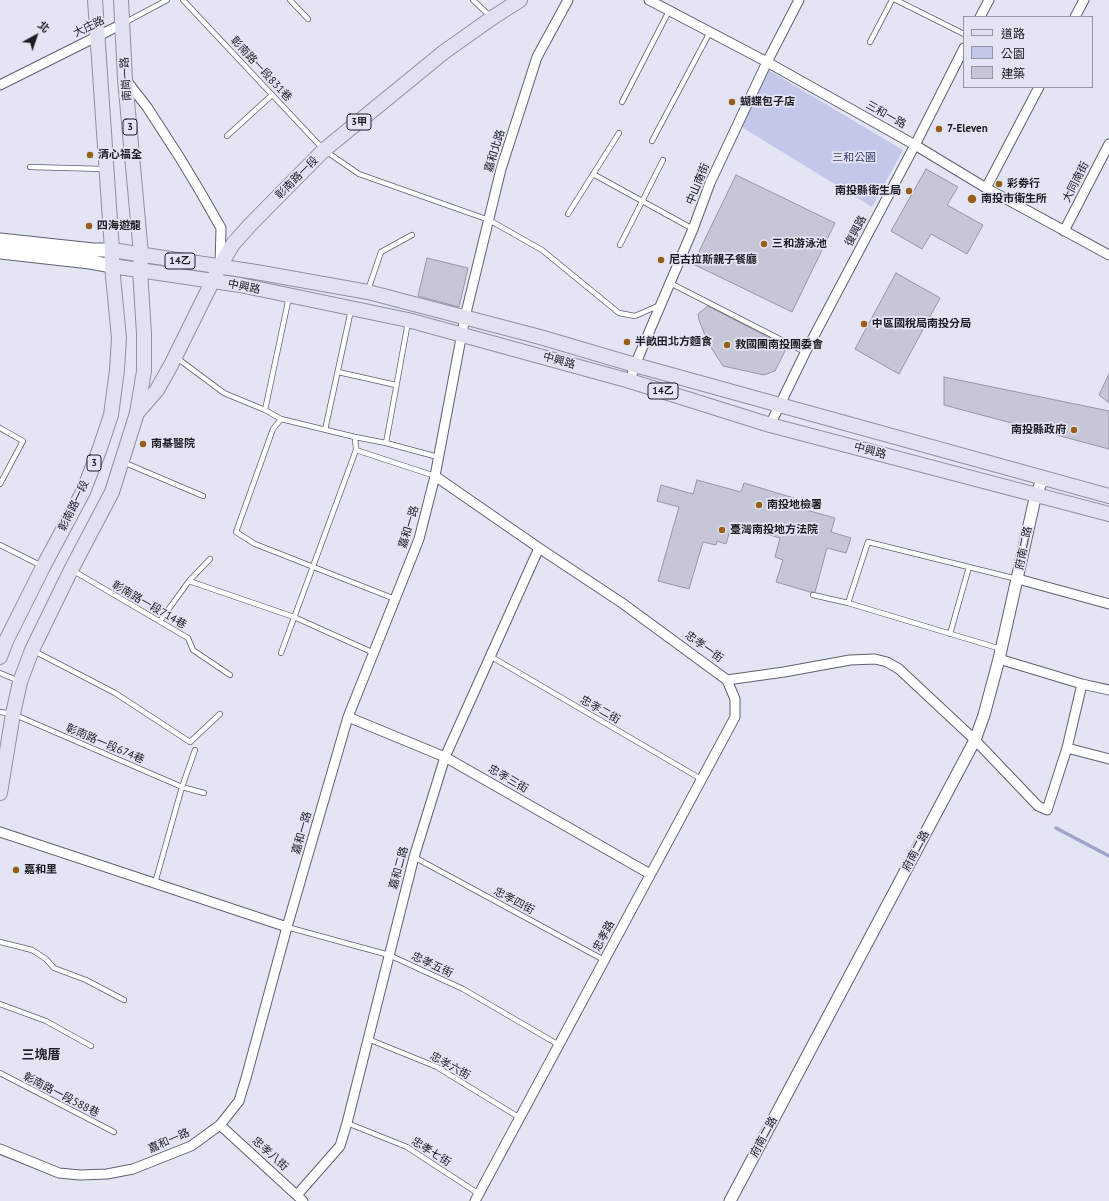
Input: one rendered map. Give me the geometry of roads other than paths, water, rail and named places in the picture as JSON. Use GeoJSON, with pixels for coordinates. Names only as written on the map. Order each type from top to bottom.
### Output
{"type":"FeatureCollection","features":[{"type":"Feature","properties":{"kind":"main road","name":"3"},"geometry":{"type":"LineString","coordinates":[[95,0],[112,250]]}},
{"type":"Feature","properties":{"kind":"main road","name":"南崗一路"},"geometry":{"type":"LineString","coordinates":[[121,0],[125,79],[141,254]]}},
{"type":"Feature","properties":{"kind":"main road","name":"彰南路一段"},"geometry":{"type":"LineString","coordinates":[[137,413],[157,390],[176,357],[220,266],[233,244],[250,225],[324,150],[444,52],[520,0]]}},
{"type":"Feature","properties":{"kind":"main road","name":"中興路"},"geometry":{"type":"LineString","coordinates":[[0,240],[22,249],[112,266],[214,281],[408,320],[630,381],[770,425],[1109,514]]}},
{"type":"Feature","properties":{"kind":"main road","name":"中興路"},"geometry":{"type":"LineString","coordinates":[[0,252],[22,249],[112,250],[307,280],[368,292],[540,337],[635,365],[1109,496]]}},
{"type":"Feature","properties":{"kind":"main road","name":"彰南路一段"},"geometry":{"type":"LineString","coordinates":[[0,658],[6,641],[82,492],[100,448],[111,415],[120,338],[112,266],[112,250]]}},
{"type":"Feature","properties":{"kind":"main road","name":"彰南路一段"},"geometry":{"type":"LineString","coordinates":[[0,793],[7,713],[32,650],[71,570],[112,492],[137,413],[144,371],[140,269],[141,254]]}},
{"type":"Feature","properties":{"kind":"street","name":"嘉和北路"},"geometry":{"type":"LineString","coordinates":[[465,317],[501,169],[537,56],[568,0]]}},
{"type":"Feature","properties":{"kind":"street","name":"中山南街"},"geometry":{"type":"LineString","coordinates":[[630,381],[635,365],[693,229],[710,182],[767,62],[799,0]]}},
{"type":"Feature","properties":{"kind":"street"},"geometry":{"type":"LineString","coordinates":[[981,16],[989,0]]}},
{"type":"Feature","properties":{"kind":"street"},"geometry":{"type":"LineString","coordinates":[[1076,16],[1084,0]]}},
{"type":"Feature","properties":{"kind":"street","name":"三和一路"},"geometry":{"type":"LineString","coordinates":[[654,1],[669,11],[767,62],[915,145],[986,188],[1109,255]]}},
{"type":"Feature","properties":{"kind":"street","name":"大庄路"},"geometry":{"type":"LineString","coordinates":[[0,85],[122,24]]}},
{"type":"Feature","properties":{"kind":"street","name":"復興路"},"geometry":{"type":"LineString","coordinates":[[770,425],[805,352],[915,145],[963,50]]}},
{"type":"Feature","properties":{"kind":"street"},"geometry":{"type":"LineString","coordinates":[[125,79],[147,108],[180,158],[220,228],[220,266]]}},
{"type":"Feature","properties":{"kind":"street"},"geometry":{"type":"LineString","coordinates":[[986,188],[1038,88]]}},
{"type":"Feature","properties":{"kind":"street","name":"大同南街"},"geometry":{"type":"LineString","coordinates":[[1064,231],[1109,144]]}},
{"type":"Feature","properties":{"kind":"street","name":"嘉和一路"},"geometry":{"type":"LineString","coordinates":[[0,1149],[59,1172],[80,1175],[107,1174],[133,1168],[191,1146],[220,1125],[239,1101],[287,927],[348,717],[419,539],[435,476],[465,317]]}},
{"type":"Feature","properties":{"kind":"street","name":"忠孝一街"},"geometry":{"type":"LineString","coordinates":[[435,476],[622,603],[727,680]]}},
{"type":"Feature","properties":{"kind":"street","name":"府南二路"},"geometry":{"type":"LineString","coordinates":[[730,1201],[975,740],[984,716],[1000,654],[1036,494],[1043,479]]}},
{"type":"Feature","properties":{"kind":"street","name":"嘉和二路"},"geometry":{"type":"LineString","coordinates":[[300,1198],[340,1146],[414,857],[445,757],[539,548]]}},
{"type":"Feature","properties":{"kind":"street"},"geometry":{"type":"LineString","coordinates":[[1018,579],[1109,604]]}},
{"type":"Feature","properties":{"kind":"street"},"geometry":{"type":"LineString","coordinates":[[1000,654],[1082,684],[1109,690]]}},
{"type":"Feature","properties":{"kind":"street"},"geometry":{"type":"LineString","coordinates":[[727,680],[784,672],[850,660],[875,659],[887,662],[899,669],[975,740],[1038,806],[1047,810],[1067,748],[1082,684]]}},
{"type":"Feature","properties":{"kind":"street","name":"忠孝路"},"geometry":{"type":"LineString","coordinates":[[477,1198],[735,717],[735,699],[727,680]]}},
{"type":"Feature","properties":{"kind":"street","name":"忠孝三街"},"geometry":{"type":"LineString","coordinates":[[348,717],[445,757],[650,874]]}},
{"type":"Feature","properties":{"kind":"street"},"geometry":{"type":"LineString","coordinates":[[1067,748],[1109,759]]}},
{"type":"Feature","properties":{"kind":"street"},"geometry":{"type":"LineString","coordinates":[[0,832],[287,927]]}},
{"type":"Feature","properties":{"kind":"street","name":"忠孝八街"},"geometry":{"type":"LineString","coordinates":[[220,1125],[300,1198]]}},
{"type":"Feature","properties":{"kind":"lane","name":"大庄路"},"geometry":{"type":"LineString","coordinates":[[122,24],[167,0]]}},
{"type":"Feature","properties":{"kind":"lane","name":"彰南路一段831巷"},"geometry":{"type":"LineString","coordinates":[[183,0],[324,150],[359,174],[489,220],[542,250],[619,314],[635,316],[662,304]]}},
{"type":"Feature","properties":{"kind":"lane"},"geometry":{"type":"LineString","coordinates":[[290,0],[308,19]]}},
{"type":"Feature","properties":{"kind":"lane"},"geometry":{"type":"LineString","coordinates":[[473,0],[492,18]]}},
{"type":"Feature","properties":{"kind":"lane"},"geometry":{"type":"LineString","coordinates":[[870,42],[892,0]]}},
{"type":"Feature","properties":{"kind":"lane"},"geometry":{"type":"LineString","coordinates":[[896,0],[963,34]]}},
{"type":"Feature","properties":{"kind":"lane"},"geometry":{"type":"LineString","coordinates":[[622,102],[669,11]]}},
{"type":"Feature","properties":{"kind":"lane"},"geometry":{"type":"LineString","coordinates":[[652,141],[710,32]]}},
{"type":"Feature","properties":{"kind":"lane"},"geometry":{"type":"LineString","coordinates":[[227,136],[272,95]]}},
{"type":"Feature","properties":{"kind":"lane"},"geometry":{"type":"LineString","coordinates":[[568,214],[618,133]]}},
{"type":"Feature","properties":{"kind":"lane"},"geometry":{"type":"LineString","coordinates":[[620,245],[663,160]]}},
{"type":"Feature","properties":{"kind":"lane"},"geometry":{"type":"LineString","coordinates":[[30,167],[107,169]]}},
{"type":"Feature","properties":{"kind":"lane"},"geometry":{"type":"LineString","coordinates":[[593,174],[693,229]]}},
{"type":"Feature","properties":{"kind":"lane"},"geometry":{"type":"LineString","coordinates":[[368,292],[381,252],[412,235]]}},
{"type":"Feature","properties":{"kind":"lane"},"geometry":{"type":"LineString","coordinates":[[670,283],[805,352]]}},
{"type":"Feature","properties":{"kind":"lane"},"geometry":{"type":"LineString","coordinates":[[265,410],[289,296]]}},
{"type":"Feature","properties":{"kind":"lane"},"geometry":{"type":"LineString","coordinates":[[326,430],[352,308]]}},
{"type":"Feature","properties":{"kind":"lane"},"geometry":{"type":"LineString","coordinates":[[386,443],[408,320]]}},
{"type":"Feature","properties":{"kind":"lane"},"geometry":{"type":"LineString","coordinates":[[176,357],[224,393],[265,410],[281,420],[386,443],[438,457]]}},
{"type":"Feature","properties":{"kind":"lane"},"geometry":{"type":"LineString","coordinates":[[338,372],[396,385]]}},
{"type":"Feature","properties":{"kind":"lane"},"geometry":{"type":"LineString","coordinates":[[281,420],[273,429],[236,532],[256,544],[396,599]]}},
{"type":"Feature","properties":{"kind":"lane"},"geometry":{"type":"LineString","coordinates":[[0,428],[24,441],[0,484]]}},
{"type":"Feature","properties":{"kind":"lane"},"geometry":{"type":"LineString","coordinates":[[281,653],[356,450],[355,437]]}},
{"type":"Feature","properties":{"kind":"lane"},"geometry":{"type":"LineString","coordinates":[[356,450],[435,476]]}},
{"type":"Feature","properties":{"kind":"lane"},"geometry":{"type":"LineString","coordinates":[[122,462],[203,496]]}},
{"type":"Feature","properties":{"kind":"lane"},"geometry":{"type":"LineString","coordinates":[[848,603],[868,542],[1018,579]]}},
{"type":"Feature","properties":{"kind":"lane"},"geometry":{"type":"LineString","coordinates":[[0,545],[43,567]]}},
{"type":"Feature","properties":{"kind":"lane"},"geometry":{"type":"LineString","coordinates":[[160,621],[189,582],[210,559]]}},
{"type":"Feature","properties":{"kind":"lane"},"geometry":{"type":"LineString","coordinates":[[950,634],[969,567]]}},
{"type":"Feature","properties":{"kind":"lane","name":"彰南路一段714巷"},"geometry":{"type":"LineString","coordinates":[[71,570],[188,638],[193,650],[230,675]]}},
{"type":"Feature","properties":{"kind":"lane"},"geometry":{"type":"LineString","coordinates":[[189,582],[294,617],[374,653]]}},
{"type":"Feature","properties":{"kind":"lane"},"geometry":{"type":"LineString","coordinates":[[813,595],[848,603],[950,634],[1000,654]]}},
{"type":"Feature","properties":{"kind":"lane"},"geometry":{"type":"LineString","coordinates":[[32,650],[115,693],[190,742],[220,714]]}},
{"type":"Feature","properties":{"kind":"lane","name":"忠孝二街"},"geometry":{"type":"LineString","coordinates":[[490,656],[701,779]]}},
{"type":"Feature","properties":{"kind":"lane"},"geometry":{"type":"LineString","coordinates":[[0,674],[20,682]]}},
{"type":"Feature","properties":{"kind":"lane","name":"彰南路一段674巷"},"geometry":{"type":"LineString","coordinates":[[7,713],[182,787],[204,793]]}},
{"type":"Feature","properties":{"kind":"lane"},"geometry":{"type":"LineString","coordinates":[[155,883],[182,787],[195,750]]}},
{"type":"Feature","properties":{"kind":"lane","name":"忠孝四街"},"geometry":{"type":"LineString","coordinates":[[414,857],[604,960]]}},
{"type":"Feature","properties":{"kind":"lane","name":"忠孝五街"},"geometry":{"type":"LineString","coordinates":[[287,927],[389,954],[463,989],[559,1045]]}},
{"type":"Feature","properties":{"kind":"lane"},"geometry":{"type":"LineString","coordinates":[[0,942],[32,950],[54,968],[86,980],[124,1000]]}},
{"type":"Feature","properties":{"kind":"lane"},"geometry":{"type":"LineString","coordinates":[[0,1004],[46,1021],[90,1046]]}},
{"type":"Feature","properties":{"kind":"lane","name":"忠孝六街"},"geometry":{"type":"LineString","coordinates":[[368,1039],[437,1067],[520,1118]]}},
{"type":"Feature","properties":{"kind":"lane","name":"彰南路一段588巷"},"geometry":{"type":"LineString","coordinates":[[0,1073],[114,1132]]}},
{"type":"Feature","properties":{"kind":"lane","name":"忠孝七街"},"geometry":{"type":"LineString","coordinates":[[347,1123],[407,1147],[477,1198]]}},
{"type":"Feature","properties":{"kind":"waterway"},"geometry":{"type":"LineString","coordinates":[[1056,828],[1109,856]]}},
{"type":"Feature","properties":{"kind":"place","name":"蝴蝶包子店"},"geometry":{"type":"Point","coordinates":[732,102]}},
{"type":"Feature","properties":{"kind":"place","name":"7-Eleven"},"geometry":{"type":"Point","coordinates":[939,129]}},
{"type":"Feature","properties":{"kind":"place","name":"清心福全"},"geometry":{"type":"Point","coordinates":[90,155]}},
{"type":"Feature","properties":{"kind":"place","name":"彩劵行"},"geometry":{"type":"Point","coordinates":[999,184]}},
{"type":"Feature","properties":{"kind":"place","name":"南投縣衛生局"},"geometry":{"type":"Point","coordinates":[909,191]}},
{"type":"Feature","properties":{"kind":"place","name":"南投市衛生所"},"geometry":{"type":"Point","coordinates":[972,199]}},
{"type":"Feature","properties":{"kind":"place","name":"四海遊龍"},"geometry":{"type":"Point","coordinates":[89,226]}},
{"type":"Feature","properties":{"kind":"place","name":"三和游泳池"},"geometry":{"type":"Point","coordinates":[764,244]}},
{"type":"Feature","properties":{"kind":"place","name":"尼古拉斯親子餐廳"},"geometry":{"type":"Point","coordinates":[661,260]}},
{"type":"Feature","properties":{"kind":"place","name":"中區國稅局南投分局"},"geometry":{"type":"Point","coordinates":[864,324]}},
{"type":"Feature","properties":{"kind":"place","name":"半畝田北方麵食"},"geometry":{"type":"Point","coordinates":[627,342]}},
{"type":"Feature","properties":{"kind":"place","name":"救國團南投團委會"},"geometry":{"type":"Point","coordinates":[727,345]}},
{"type":"Feature","properties":{"kind":"place","name":"南投縣政府"},"geometry":{"type":"Point","coordinates":[1074,430]}},
{"type":"Feature","properties":{"kind":"place","name":"南基醫院"},"geometry":{"type":"Point","coordinates":[143,444]}},
{"type":"Feature","properties":{"kind":"place","name":"南投地檢署"},"geometry":{"type":"Point","coordinates":[759,505]}},
{"type":"Feature","properties":{"kind":"place","name":"臺灣南投地方法院"},"geometry":{"type":"Point","coordinates":[722,530]}},
{"type":"Feature","properties":{"kind":"place","name":"嘉和里"},"geometry":{"type":"Point","coordinates":[16,870]}},
{"type":"Feature","properties":{"kind":"district","name":"三塊厝"},"geometry":{"type":"Point","coordinates":[41,1055]}},
{"type":"Feature","properties":{"kind":"park label","name":"三和公園"},"geometry":{"type":"Point","coordinates":[854,158]}}]}
